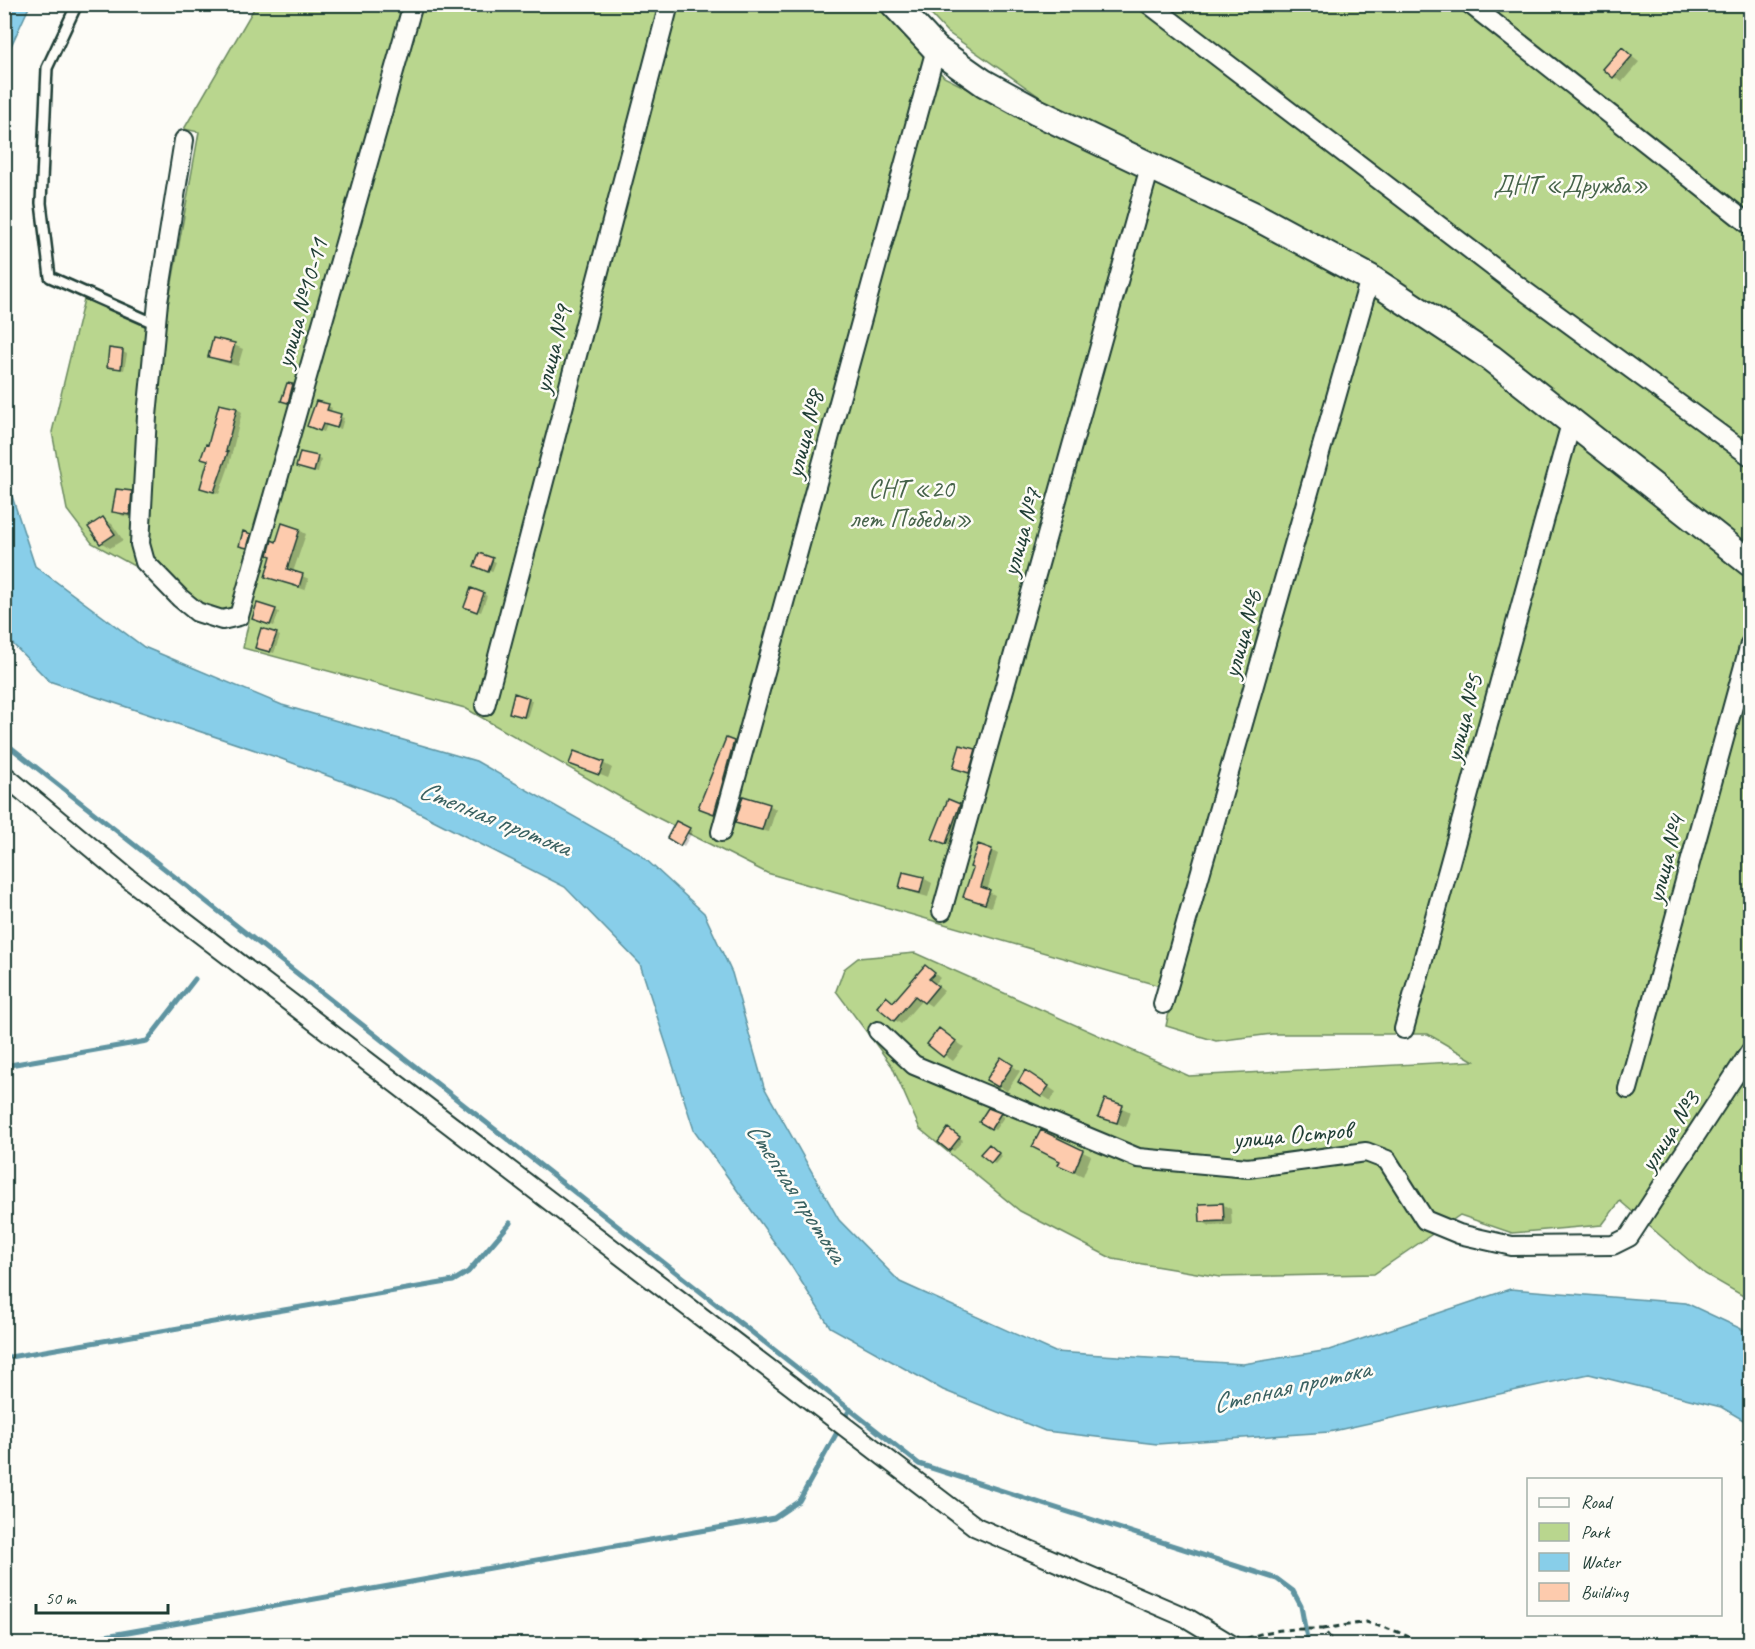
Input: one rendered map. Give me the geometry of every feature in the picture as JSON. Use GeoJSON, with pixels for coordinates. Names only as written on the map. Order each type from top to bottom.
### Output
{"type":"FeatureCollection","features":[{"type":"Feature","properties":{"kind":"street","name":"улица №10-11"},"geometry":{"type":"LineString","coordinates":[[156,324],[146,427],[140,544],[145,562],[197,612],[222,620],[239,616],[412,4]]}},
{"type":"Feature","properties":{"kind":"street","name":"улица №9"},"geometry":{"type":"LineString","coordinates":[[485,706],[669,4]]}},
{"type":"Feature","properties":{"kind":"street"},"geometry":{"type":"LineString","coordinates":[[894,4],[936,49],[984,83],[1037,112],[1255,216],[1370,278],[1491,358],[1750,563]]}},
{"type":"Feature","properties":{"kind":"street"},"geometry":{"type":"LineString","coordinates":[[1149,4],[1522,289],[1750,456]]}},
{"type":"Feature","properties":{"kind":"street"},"geometry":{"type":"LineString","coordinates":[[1470,4],[1750,225]]}},
{"type":"Feature","properties":{"kind":"street","name":"улица №8"},"geometry":{"type":"LineString","coordinates":[[721,832],[936,49]]}},
{"type":"Feature","properties":{"kind":"street"},"geometry":{"type":"LineString","coordinates":[[156,324],[184,140]]}},
{"type":"Feature","properties":{"kind":"street","name":"улица №7"},"geometry":{"type":"LineString","coordinates":[[942,911],[1150,167]]}},
{"type":"Feature","properties":{"kind":"street","name":"улица №6"},"geometry":{"type":"LineString","coordinates":[[1162,1004],[1370,278]]}},
{"type":"Feature","properties":{"kind":"street","name":"улица №5"},"geometry":{"type":"LineString","coordinates":[[1404,1029],[1572,420]]}},
{"type":"Feature","properties":{"kind":"street","name":"улица №4"},"geometry":{"type":"LineString","coordinates":[[1628,1089],[1750,644]]}},
{"type":"Feature","properties":{"kind":"street"},"geometry":{"type":"LineString","coordinates":[[4,776],[130,880],[976,1527],[1187,1618],[1237,1642]]}},
{"type":"Feature","properties":{"kind":"street","name":"улица Остров"},"geometry":{"type":"LineString","coordinates":[[878,1031],[914,1065],[1138,1158],[1248,1168],[1366,1152],[1387,1160],[1425,1220],[1459,1234],[1512,1246],[1613,1245],[1629,1237]]}},
{"type":"Feature","properties":{"kind":"street","name":"улица №3"},"geometry":{"type":"LineString","coordinates":[[1629,1237],[1750,1052]]}},
{"type":"Feature","properties":{"kind":"lane"},"geometry":{"type":"LineString","coordinates":[[77,4],[47,68],[41,203],[50,276],[156,324]]}},
{"type":"Feature","properties":{"kind":"path"},"geometry":{"type":"LineString","coordinates":[[1237,1642],[1263,1632],[1323,1629],[1366,1622],[1398,1632],[1424,1644]]}},
{"type":"Feature","properties":{"kind":"path"},"geometry":{"type":"LineString","coordinates":[[1323,1629],[1335,1644]]}},
{"type":"Feature","properties":{"kind":"green space","name":"СНТ «20 лет Победы»"},"geometry":{"type":"Polygon","coordinates":[[[256,5],[884,5],[944,77],[1409,309],[1524,394],[1750,576],[1750,1300],[1705,1274],[1620,1201],[1602,1225],[1512,1233],[1460,1215],[1374,1274],[1220,1277],[1113,1259],[1020,1211],[920,1129],[892,1066],[836,991],[844,969],[858,958],[915,953],[1189,1076],[1474,1061],[1428,1034],[1272,1034],[1216,1041],[1166,1026],[1174,990],[767,873],[648,813],[465,708],[243,648],[249,620],[225,616],[92,543],[67,510],[52,432],[84,299],[165,322],[199,132],[184,129],[256,5]]]}},
{"type":"Feature","properties":{"kind":"green space","name":"ДНТ «Дружба»"},"geometry":{"type":"Polygon","coordinates":[[[922,5],[1750,5],[1750,555],[1322,239],[1050,104],[947,32],[922,5]]]}},
{"type":"Feature","properties":{"kind":"water"},"geometry":{"type":"Polygon","coordinates":[[[4,5],[30,5],[5,59],[4,5]]]}},
{"type":"Feature","properties":{"kind":"water","name":"Степная протока"},"geometry":{"type":"Polygon","coordinates":[[[4,472],[35,566],[144,647],[282,705],[476,761],[640,854],[704,913],[732,973],[764,1087],[839,1220],[900,1282],[1055,1352],[1243,1364],[1329,1350],[1510,1289],[1686,1303],[1750,1333],[1750,1424],[1721,1407],[1589,1374],[1329,1432],[1157,1444],[1045,1431],[943,1390],[830,1327],[792,1267],[694,1130],[640,964],[565,887],[394,800],[279,758],[49,681],[5,636],[4,472]]]}},
{"type":"Feature","properties":{"kind":"building"},"geometry":{"type":"Polygon","coordinates":[[[1622,47],[1632,56],[1613,78],[1603,69],[1622,47]]]}},
{"type":"Feature","properties":{"kind":"building"},"geometry":{"type":"Polygon","coordinates":[[[213,338],[235,343],[230,362],[208,357],[213,338]]]}},
{"type":"Feature","properties":{"kind":"building"},"geometry":{"type":"Polygon","coordinates":[[[109,348],[123,350],[121,369],[107,367],[109,348]]]}},
{"type":"Feature","properties":{"kind":"building"},"geometry":{"type":"Polygon","coordinates":[[[287,383],[293,384],[288,403],[281,401],[287,383]]]}},
{"type":"Feature","properties":{"kind":"building"},"geometry":{"type":"Polygon","coordinates":[[[316,401],[329,404],[327,410],[341,414],[337,428],[323,424],[320,431],[307,426],[316,401]]]}},
{"type":"Feature","properties":{"kind":"building"},"geometry":{"type":"Polygon","coordinates":[[[219,404],[237,408],[226,451],[228,452],[214,492],[200,488],[208,460],[201,458],[206,444],[208,445],[219,404]]]}},
{"type":"Feature","properties":{"kind":"building"},"geometry":{"type":"Polygon","coordinates":[[[300,452],[318,456],[314,472],[296,467],[300,452]]]}},
{"type":"Feature","properties":{"kind":"building"},"geometry":{"type":"Polygon","coordinates":[[[116,489],[132,491],[130,515],[112,512],[116,489]]]}},
{"type":"Feature","properties":{"kind":"building"},"geometry":{"type":"Polygon","coordinates":[[[103,517],[115,534],[100,544],[88,527],[103,517]]]}},
{"type":"Feature","properties":{"kind":"building"},"geometry":{"type":"Polygon","coordinates":[[[282,523],[300,529],[287,569],[303,574],[299,587],[265,577],[271,556],[268,555],[272,540],[276,542],[282,523]]]}},
{"type":"Feature","properties":{"kind":"building"},"geometry":{"type":"Polygon","coordinates":[[[243,531],[251,534],[247,548],[239,546],[243,531]]]}},
{"type":"Feature","properties":{"kind":"building"},"geometry":{"type":"Polygon","coordinates":[[[479,553],[493,558],[488,572],[474,566],[479,553]]]}},
{"type":"Feature","properties":{"kind":"building"},"geometry":{"type":"Polygon","coordinates":[[[471,588],[484,593],[477,612],[464,607],[471,588]]]}},
{"type":"Feature","properties":{"kind":"building"},"geometry":{"type":"Polygon","coordinates":[[[257,603],[276,609],[270,625],[252,619],[257,603]]]}},
{"type":"Feature","properties":{"kind":"building"},"geometry":{"type":"Polygon","coordinates":[[[261,628],[277,633],[270,652],[255,648],[261,628]]]}},
{"type":"Feature","properties":{"kind":"building"},"geometry":{"type":"Polygon","coordinates":[[[514,693],[529,698],[524,717],[509,713],[514,693]]]}},
{"type":"Feature","properties":{"kind":"building"},"geometry":{"type":"Polygon","coordinates":[[[726,738],[734,741],[714,814],[698,808],[726,738]]]}},
{"type":"Feature","properties":{"kind":"building"},"geometry":{"type":"Polygon","coordinates":[[[960,745],[976,749],[969,773],[953,768],[960,745]]]}},
{"type":"Feature","properties":{"kind":"building"},"geometry":{"type":"Polygon","coordinates":[[[574,751],[604,762],[599,775],[569,764],[574,751]]]}},
{"type":"Feature","properties":{"kind":"building"},"geometry":{"type":"Polygon","coordinates":[[[743,796],[770,804],[762,830],[735,823],[743,796]]]}},
{"type":"Feature","properties":{"kind":"building"},"geometry":{"type":"Polygon","coordinates":[[[948,799],[960,804],[946,844],[932,839],[948,799]]]}},
{"type":"Feature","properties":{"kind":"building"},"geometry":{"type":"Polygon","coordinates":[[[676,821],[690,828],[680,846],[667,838],[676,821]]]}},
{"type":"Feature","properties":{"kind":"building"},"geometry":{"type":"Polygon","coordinates":[[[978,844],[992,849],[981,887],[990,890],[985,904],[963,897],[978,844]]]}},
{"type":"Feature","properties":{"kind":"building"},"geometry":{"type":"Polygon","coordinates":[[[903,872],[924,877],[920,893],[899,888],[903,872]]]}},
{"type":"Feature","properties":{"kind":"building"},"geometry":{"type":"Polygon","coordinates":[[[925,965],[935,973],[929,979],[938,986],[924,1003],[915,996],[894,1021],[877,1007],[886,996],[893,1002],[925,965]]]}},
{"type":"Feature","properties":{"kind":"building"},"geometry":{"type":"Polygon","coordinates":[[[939,1028],[956,1041],[943,1057],[927,1044],[939,1028]]]}},
{"type":"Feature","properties":{"kind":"building"},"geometry":{"type":"Polygon","coordinates":[[[1001,1057],[1013,1065],[998,1087],[986,1080],[1001,1057]]]}},
{"type":"Feature","properties":{"kind":"building"},"geometry":{"type":"Polygon","coordinates":[[[1025,1070],[1049,1086],[1041,1097],[1018,1082],[1025,1070]]]}},
{"type":"Feature","properties":{"kind":"building"},"geometry":{"type":"Polygon","coordinates":[[[1105,1099],[1123,1105],[1117,1123],[1098,1117],[1105,1099]]]}},
{"type":"Feature","properties":{"kind":"building"},"geometry":{"type":"Polygon","coordinates":[[[988,1108],[1001,1113],[991,1129],[979,1122],[988,1108]]]}},
{"type":"Feature","properties":{"kind":"building"},"geometry":{"type":"Polygon","coordinates":[[[948,1128],[960,1137],[949,1151],[938,1142],[948,1128]]]}},
{"type":"Feature","properties":{"kind":"building"},"geometry":{"type":"Polygon","coordinates":[[[1041,1130],[1083,1150],[1074,1172],[1058,1165],[1060,1161],[1032,1147],[1041,1130]]]}},
{"type":"Feature","properties":{"kind":"building"},"geometry":{"type":"Polygon","coordinates":[[[989,1144],[999,1153],[991,1163],[980,1154],[989,1144]]]}},
{"type":"Feature","properties":{"kind":"building"},"geometry":{"type":"Polygon","coordinates":[[[1223,1203],[1224,1221],[1200,1222],[1199,1204],[1223,1203]]]}},
{"type":"Feature","properties":{"kind":"waterway"},"geometry":{"type":"LineString","coordinates":[[4,742],[919,1464],[1277,1579],[1293,1591],[1301,1606],[1308,1644]]}},
{"type":"Feature","properties":{"kind":"waterway"},"geometry":{"type":"LineString","coordinates":[[4,1066],[147,1041],[195,979]]}},
{"type":"Feature","properties":{"kind":"waterway"},"geometry":{"type":"LineString","coordinates":[[4,1358],[453,1281],[468,1272],[510,1223]]}},
{"type":"Feature","properties":{"kind":"waterway"},"geometry":{"type":"LineString","coordinates":[[60,1644],[774,1518],[799,1501],[850,1409]]}}]}
